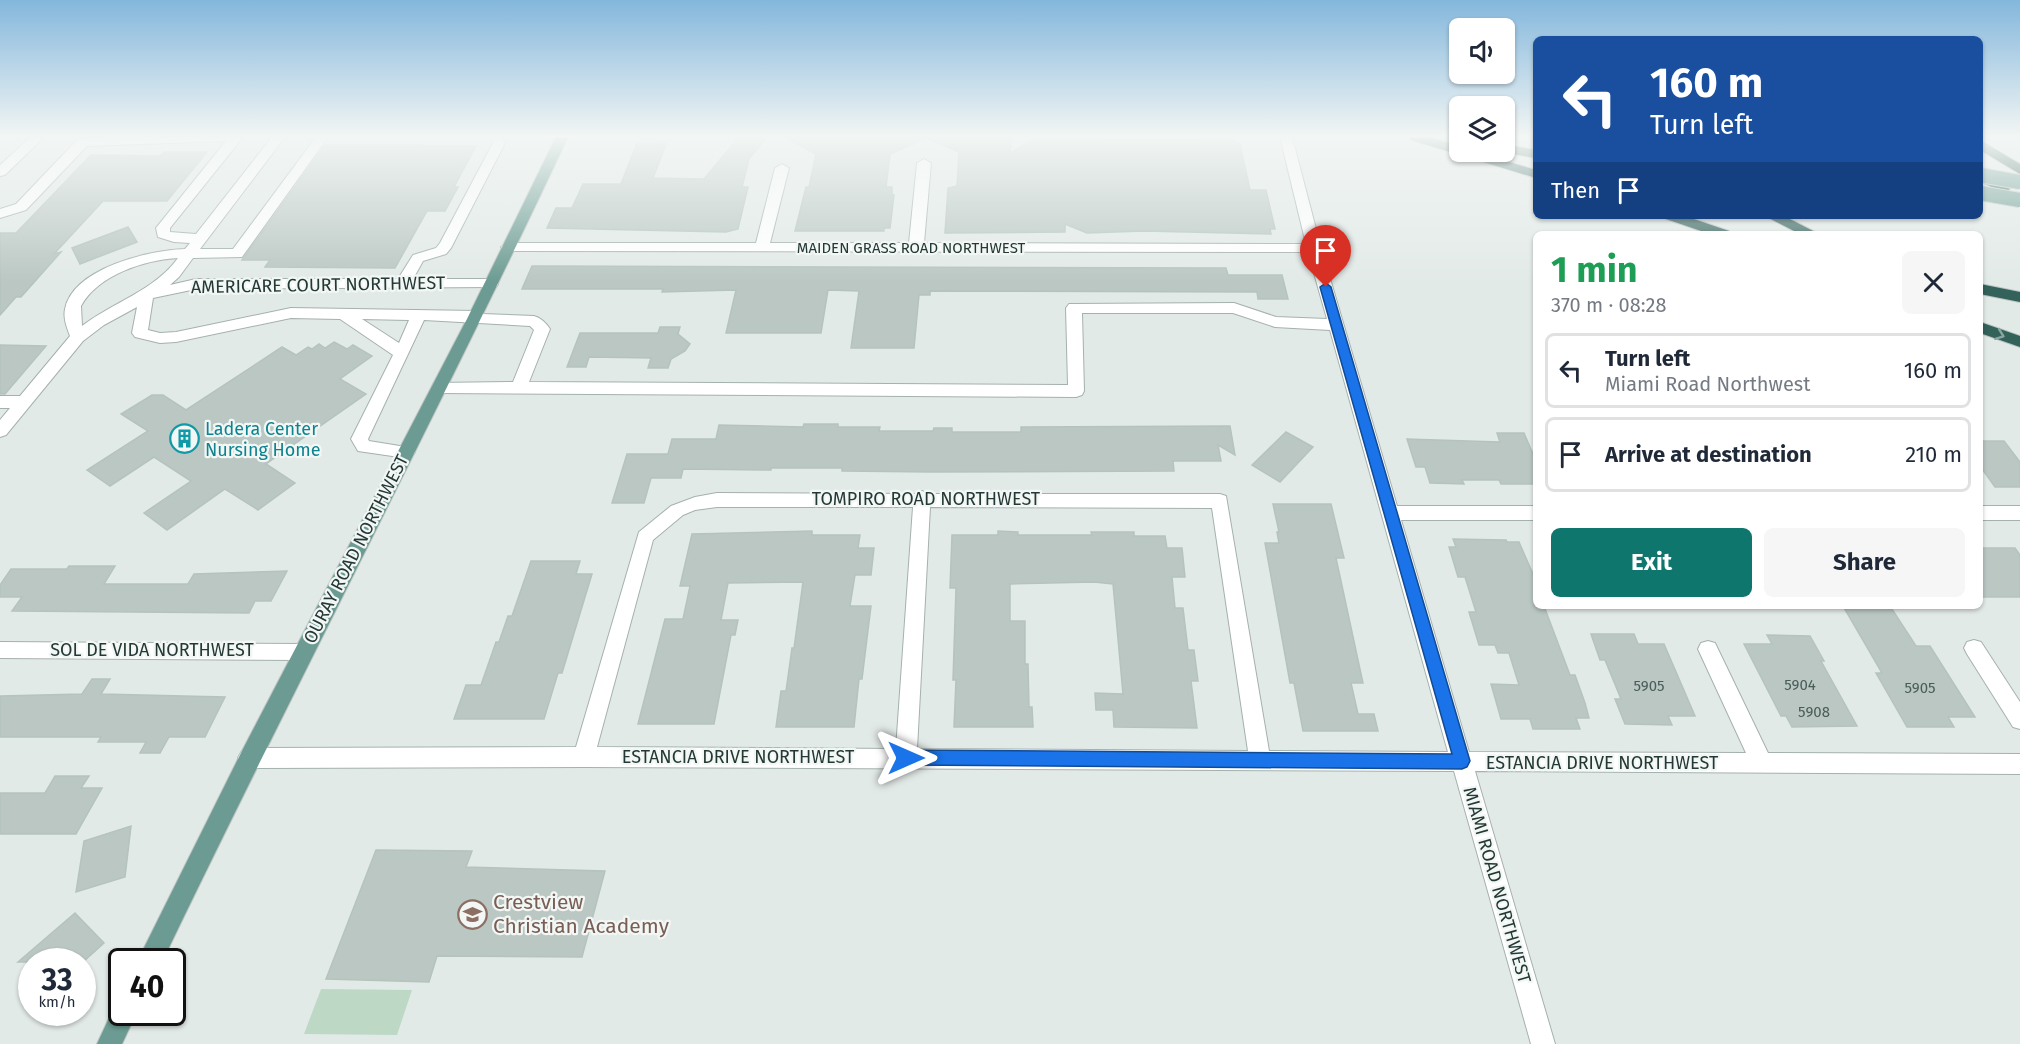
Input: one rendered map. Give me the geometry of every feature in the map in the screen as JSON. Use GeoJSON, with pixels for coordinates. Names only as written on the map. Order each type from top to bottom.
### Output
{"type":"FeatureCollection","features":[{"type":"Feature","properties":{"kind":"highway"},"geometry":{"type":"LineString","coordinates":[[1998,186],[2020,200]]}},
{"type":"Feature","properties":{"kind":"highway"},"geometry":{"type":"LineString","coordinates":[[1680,219],[1715,231]]}},
{"type":"Feature","properties":{"kind":"highway"},"geometry":{"type":"LineString","coordinates":[[1779,219],[1805,231]]}},
{"type":"Feature","properties":{"kind":"highway"},"geometry":{"type":"LineString","coordinates":[[1983,290],[2020,297]]}},
{"type":"Feature","properties":{"kind":"highway"},"geometry":{"type":"LineString","coordinates":[[1983,328],[2020,342]]}},
{"type":"Feature","properties":{"kind":"main road","name":"OURAY ROAD NORTHWEST"},"geometry":{"type":"LineString","coordinates":[[157,948],[303,651],[476,317],[538,186]]}},
{"type":"Feature","properties":{"kind":"main road"},"geometry":{"type":"LineString","coordinates":[[1983,194],[2020,200]]}},
{"type":"Feature","properties":{"kind":"main road"},"geometry":{"type":"LineString","coordinates":[[109,1044],[118,1026]]}},
{"type":"Feature","properties":{"kind":"street"},"geometry":{"type":"LineString","coordinates":[[0,214],[21,207],[44,186]]}},
{"type":"Feature","properties":{"kind":"street"},"geometry":{"type":"LineString","coordinates":[[197,186],[163,228],[163,234],[174,238],[200,239]]}},
{"type":"Feature","properties":{"kind":"street"},"geometry":{"type":"LineString","coordinates":[[0,430],[78,337],[99,321],[146,295],[174,274],[241,186]]}},
{"type":"Feature","properties":{"kind":"street"},"geometry":{"type":"LineString","coordinates":[[78,337],[72,320],[74,306],[93,283],[116,269],[163,255],[237,254],[287,186]]}},
{"type":"Feature","properties":{"kind":"street"},"geometry":{"type":"LineString","coordinates":[[403,284],[418,258],[441,251],[446,245],[477,186]]}},
{"type":"Feature","properties":{"kind":"street"},"geometry":{"type":"LineString","coordinates":[[762,247],[778,186]]}},
{"type":"Feature","properties":{"kind":"street"},"geometry":{"type":"LineString","coordinates":[[916,248],[922,186]]}},
{"type":"Feature","properties":{"kind":"street","name":"MIAMI ROAD NORTHWEST"},"geometry":{"type":"LineString","coordinates":[[1298,186],[1314,248],[1543,1044]]}},
{"type":"Feature","properties":{"kind":"street","name":"MAIDEN GRASS ROAD NORTHWEST"},"geometry":{"type":"LineString","coordinates":[[508,247],[1314,248]]}},
{"type":"Feature","properties":{"kind":"street","name":"AMERICARE COURT NORTHWEST"},"geometry":{"type":"LineString","coordinates":[[146,295],[196,284],[491,284]]}},
{"type":"Feature","properties":{"kind":"street"},"geometry":{"type":"LineString","coordinates":[[310,314],[329,284]]}},
{"type":"Feature","properties":{"kind":"street"},"geometry":{"type":"LineString","coordinates":[[146,295],[140,333],[160,338],[176,337],[291,313],[419,315],[534,321],[542,329],[519,387]]}},
{"type":"Feature","properties":{"kind":"street"},"geometry":{"type":"LineString","coordinates":[[440,387],[1076,391],[1074,308],[1234,308],[1275,322],[1337,326]]}},
{"type":"Feature","properties":{"kind":"street"},"geometry":{"type":"LineString","coordinates":[[344,314],[402,353]]}},
{"type":"Feature","properties":{"kind":"street"},"geometry":{"type":"LineString","coordinates":[[406,452],[364,447],[359,439],[419,315]]}},
{"type":"Feature","properties":{"kind":"street"},"geometry":{"type":"LineString","coordinates":[[0,402],[24,402]]}},
{"type":"Feature","properties":{"kind":"street"},"geometry":{"type":"LineString","coordinates":[[906,758],[922,498]]}},
{"type":"Feature","properties":{"kind":"street","name":"TOMPIRO ROAD NORTHWEST"},"geometry":{"type":"LineString","coordinates":[[584,757],[645,537],[661,520],[677,509],[699,502],[922,498],[1220,501],[1260,760]]}},
{"type":"Feature","properties":{"kind":"street"},"geometry":{"type":"LineString","coordinates":[[1392,513],[1533,513]]}},
{"type":"Feature","properties":{"kind":"street"},"geometry":{"type":"LineString","coordinates":[[1983,513],[2020,513]]}},
{"type":"Feature","properties":{"kind":"street"},"geometry":{"type":"LineString","coordinates":[[1974,648],[2020,720]]}},
{"type":"Feature","properties":{"kind":"street"},"geometry":{"type":"LineString","coordinates":[[1708,649],[1762,764]]}},
{"type":"Feature","properties":{"kind":"street","name":"SOL DE VIDA NORTHWEST"},"geometry":{"type":"LineString","coordinates":[[0,650],[303,651]]}},
{"type":"Feature","properties":{"kind":"street","name":"ESTANCIA DRIVE NORTHWEST"},"geometry":{"type":"LineString","coordinates":[[249,758],[906,758],[2020,764]]}},
{"type":"Feature","properties":{"kind":"green space"},"geometry":{"type":"Polygon","coordinates":[[[321,989],[412,990],[397,1035],[304,1034],[321,989]]]}},
{"type":"Feature","properties":{"kind":"building"},"geometry":{"type":"Polygon","coordinates":[[[61,186],[179,186],[167,201],[103,201],[54,254],[61,252],[21,297],[16,297],[0,315],[0,233],[16,233],[61,186]]]}},
{"type":"Feature","properties":{"kind":"building"},"geometry":{"type":"Polygon","coordinates":[[[296,186],[458,187],[445,211],[427,211],[395,268],[265,267],[270,260],[242,260],[296,186]]]}},
{"type":"Feature","properties":{"kind":"building"},"geometry":{"type":"Polygon","coordinates":[[[582,186],[748,187],[738,229],[726,232],[547,228],[556,208],[572,208],[582,186]]]}},
{"type":"Feature","properties":{"kind":"building"},"geometry":{"type":"Polygon","coordinates":[[[957,186],[1249,186],[1250,190],[1266,190],[1275,229],[1270,229],[1271,234],[1144,231],[1087,233],[1065,224],[1065,232],[945,233],[948,188],[957,186]]]}},
{"type":"Feature","properties":{"kind":"building"},"geometry":{"type":"Polygon","coordinates":[[[806,187],[892,187],[892,195],[894,195],[890,228],[884,228],[884,231],[795,231],[806,187]]]}},
{"type":"Feature","properties":{"kind":"building"},"geometry":{"type":"Polygon","coordinates":[[[128,227],[137,242],[80,264],[72,248],[128,227]]]}},
{"type":"Feature","properties":{"kind":"building"},"geometry":{"type":"Polygon","coordinates":[[[532,266],[1226,268],[1228,275],[1282,275],[1288,299],[1258,299],[1257,292],[930,291],[930,295],[919,295],[914,348],[851,348],[859,291],[828,290],[821,333],[726,333],[736,290],[662,292],[663,289],[522,289],[532,266]]]}},
{"type":"Feature","properties":{"kind":"building"},"geometry":{"type":"Polygon","coordinates":[[[660,327],[680,327],[678,334],[690,344],[685,351],[671,359],[668,368],[648,368],[651,358],[589,357],[586,367],[567,367],[580,333],[658,333],[660,327]]]}},
{"type":"Feature","properties":{"kind":"building","name":"Ladera Center Nursing Home"},"geometry":{"type":"Polygon","coordinates":[[[334,342],[347,349],[353,345],[372,356],[340,379],[366,394],[266,464],[295,483],[258,510],[225,489],[167,530],[144,513],[191,481],[154,457],[110,486],[87,470],[148,431],[121,414],[152,395],[163,395],[186,410],[282,347],[296,355],[308,347],[312,349],[319,344],[325,348],[334,342]]]}},
{"type":"Feature","properties":{"kind":"building"},"geometry":{"type":"Polygon","coordinates":[[[0,345],[46,346],[5,394],[0,394],[0,345]]]}},
{"type":"Feature","properties":{"kind":"building"},"geometry":{"type":"Polygon","coordinates":[[[804,424],[880,427],[879,431],[933,431],[934,428],[952,428],[952,432],[1021,432],[1021,427],[1230,426],[1235,455],[1218,445],[1221,461],[1173,461],[1174,471],[931,472],[842,471],[842,468],[683,469],[681,478],[651,478],[644,503],[612,503],[627,454],[668,454],[672,439],[716,439],[719,425],[803,427],[804,424]]]}},
{"type":"Feature","properties":{"kind":"building"},"geometry":{"type":"Polygon","coordinates":[[[1286,432],[1313,447],[1280,482],[1252,465],[1286,432]]]}},
{"type":"Feature","properties":{"kind":"building"},"geometry":{"type":"Polygon","coordinates":[[[1497,433],[1524,433],[1533,454],[1533,484],[1501,484],[1499,480],[1462,480],[1464,484],[1430,483],[1425,467],[1416,467],[1407,439],[1500,442],[1497,433]]]}},
{"type":"Feature","properties":{"kind":"building"},"geometry":{"type":"Polygon","coordinates":[[[1983,441],[2004,441],[2020,462],[2020,487],[1995,487],[1983,470],[1983,441]]]}},
{"type":"Feature","properties":{"kind":"building"},"geometry":{"type":"Polygon","coordinates":[[[1273,504],[1331,504],[1344,558],[1336,558],[1363,683],[1351,683],[1358,714],[1374,714],[1378,731],[1303,731],[1294,683],[1290,683],[1265,543],[1279,543],[1273,504]]]}},
{"type":"Feature","properties":{"kind":"building"},"geometry":{"type":"Polygon","coordinates":[[[812,531],[812,535],[860,535],[858,548],[874,548],[871,575],[855,575],[850,606],[871,606],[854,727],[776,727],[781,691],[786,691],[803,582],[728,583],[721,620],[738,620],[735,635],[731,635],[714,724],[638,724],[665,619],[683,619],[690,586],[680,586],[692,534],[812,531]]]}},
{"type":"Feature","properties":{"kind":"building"},"geometry":{"type":"Polygon","coordinates":[[[998,531],[1018,532],[1018,535],[1092,535],[1091,532],[1134,532],[1134,536],[1165,536],[1167,548],[1182,548],[1185,577],[1172,577],[1175,608],[1183,608],[1188,650],[1194,650],[1198,681],[1191,681],[1197,728],[1114,727],[1113,710],[1096,710],[1095,693],[1123,694],[1113,584],[1094,582],[1010,584],[1010,621],[1025,621],[1025,664],[1028,664],[1029,707],[1032,707],[1033,727],[954,727],[956,588],[950,588],[952,535],[998,535],[998,531]]]}},
{"type":"Feature","properties":{"kind":"building"},"geometry":{"type":"Polygon","coordinates":[[[1453,539],[1519,542],[1533,574],[1533,609],[1545,609],[1570,675],[1575,675],[1585,703],[1589,718],[1576,718],[1580,729],[1533,729],[1530,719],[1501,719],[1491,684],[1519,685],[1509,653],[1498,653],[1495,645],[1479,645],[1469,612],[1476,612],[1465,577],[1458,577],[1449,547],[1456,547],[1453,539]]]}},
{"type":"Feature","properties":{"kind":"building"},"geometry":{"type":"Polygon","coordinates":[[[1983,548],[2015,548],[2020,555],[2020,597],[1983,597],[1983,548]]]}},
{"type":"Feature","properties":{"kind":"building"},"geometry":{"type":"Polygon","coordinates":[[[531,561],[580,561],[576,574],[592,574],[562,673],[558,673],[544,719],[454,719],[466,685],[481,685],[496,642],[499,642],[508,616],[512,616],[531,561]]]}},
{"type":"Feature","properties":{"kind":"building"},"geometry":{"type":"Polygon","coordinates":[[[69,566],[115,566],[104,584],[188,584],[194,574],[287,571],[271,601],[255,601],[249,613],[12,611],[22,597],[0,597],[0,585],[11,569],[67,569],[69,566]]]}},
{"type":"Feature","properties":{"kind":"building"},"geometry":{"type":"Polygon","coordinates":[[[1845,609],[1892,609],[1916,646],[1930,646],[1975,717],[1948,717],[1954,727],[1907,727],[1876,673],[1882,673],[1845,609]]]}},
{"type":"Feature","properties":{"kind":"building"},"geometry":{"type":"Polygon","coordinates":[[[1591,634],[1634,634],[1638,644],[1664,644],[1695,716],[1668,716],[1672,725],[1625,724],[1615,699],[1621,699],[1605,660],[1600,660],[1591,634]]]}},
{"type":"Feature","properties":{"kind":"building"},"geometry":{"type":"Polygon","coordinates":[[[1767,635],[1810,636],[1824,661],[1821,661],[1857,726],[1792,727],[1786,716],[1781,716],[1744,644],[1772,644],[1767,635]]]}},
{"type":"Feature","properties":{"kind":"building"},"geometry":{"type":"Polygon","coordinates":[[[92,679],[110,679],[101,694],[225,697],[205,737],[169,737],[160,753],[140,753],[146,742],[98,742],[101,737],[0,737],[0,696],[82,694],[92,679]]]}},
{"type":"Feature","properties":{"kind":"building"},"geometry":{"type":"Polygon","coordinates":[[[55,776],[89,776],[81,788],[102,788],[76,834],[0,834],[0,793],[45,793],[55,776]]]}},
{"type":"Feature","properties":{"kind":"building"},"geometry":{"type":"Polygon","coordinates":[[[131,826],[125,877],[76,892],[84,841],[131,826]]]}},
{"type":"Feature","properties":{"kind":"building","name":"Crestview Christian Academy"},"geometry":{"type":"Polygon","coordinates":[[[376,850],[472,851],[466,867],[605,871],[582,957],[437,956],[429,982],[326,979],[376,850]]]}},
{"type":"Feature","properties":{"kind":"building"},"geometry":{"type":"Polygon","coordinates":[[[75,913],[104,943],[96,950],[96,948],[34,948],[75,913]]]}},
{"type":"Feature","properties":{"kind":"place","name":"Ladera Center Nursing Home"},"geometry":{"type":"Point","coordinates":[184,439]}},
{"type":"Feature","properties":{"kind":"place","name":"Crestview Christian Academy"},"geometry":{"type":"Point","coordinates":[472,914]}},
{"type":"Feature","properties":{"kind":"route"},"geometry":{"type":"LineString","coordinates":[[906,758],[1462,761],[1326,287]]}}]}
